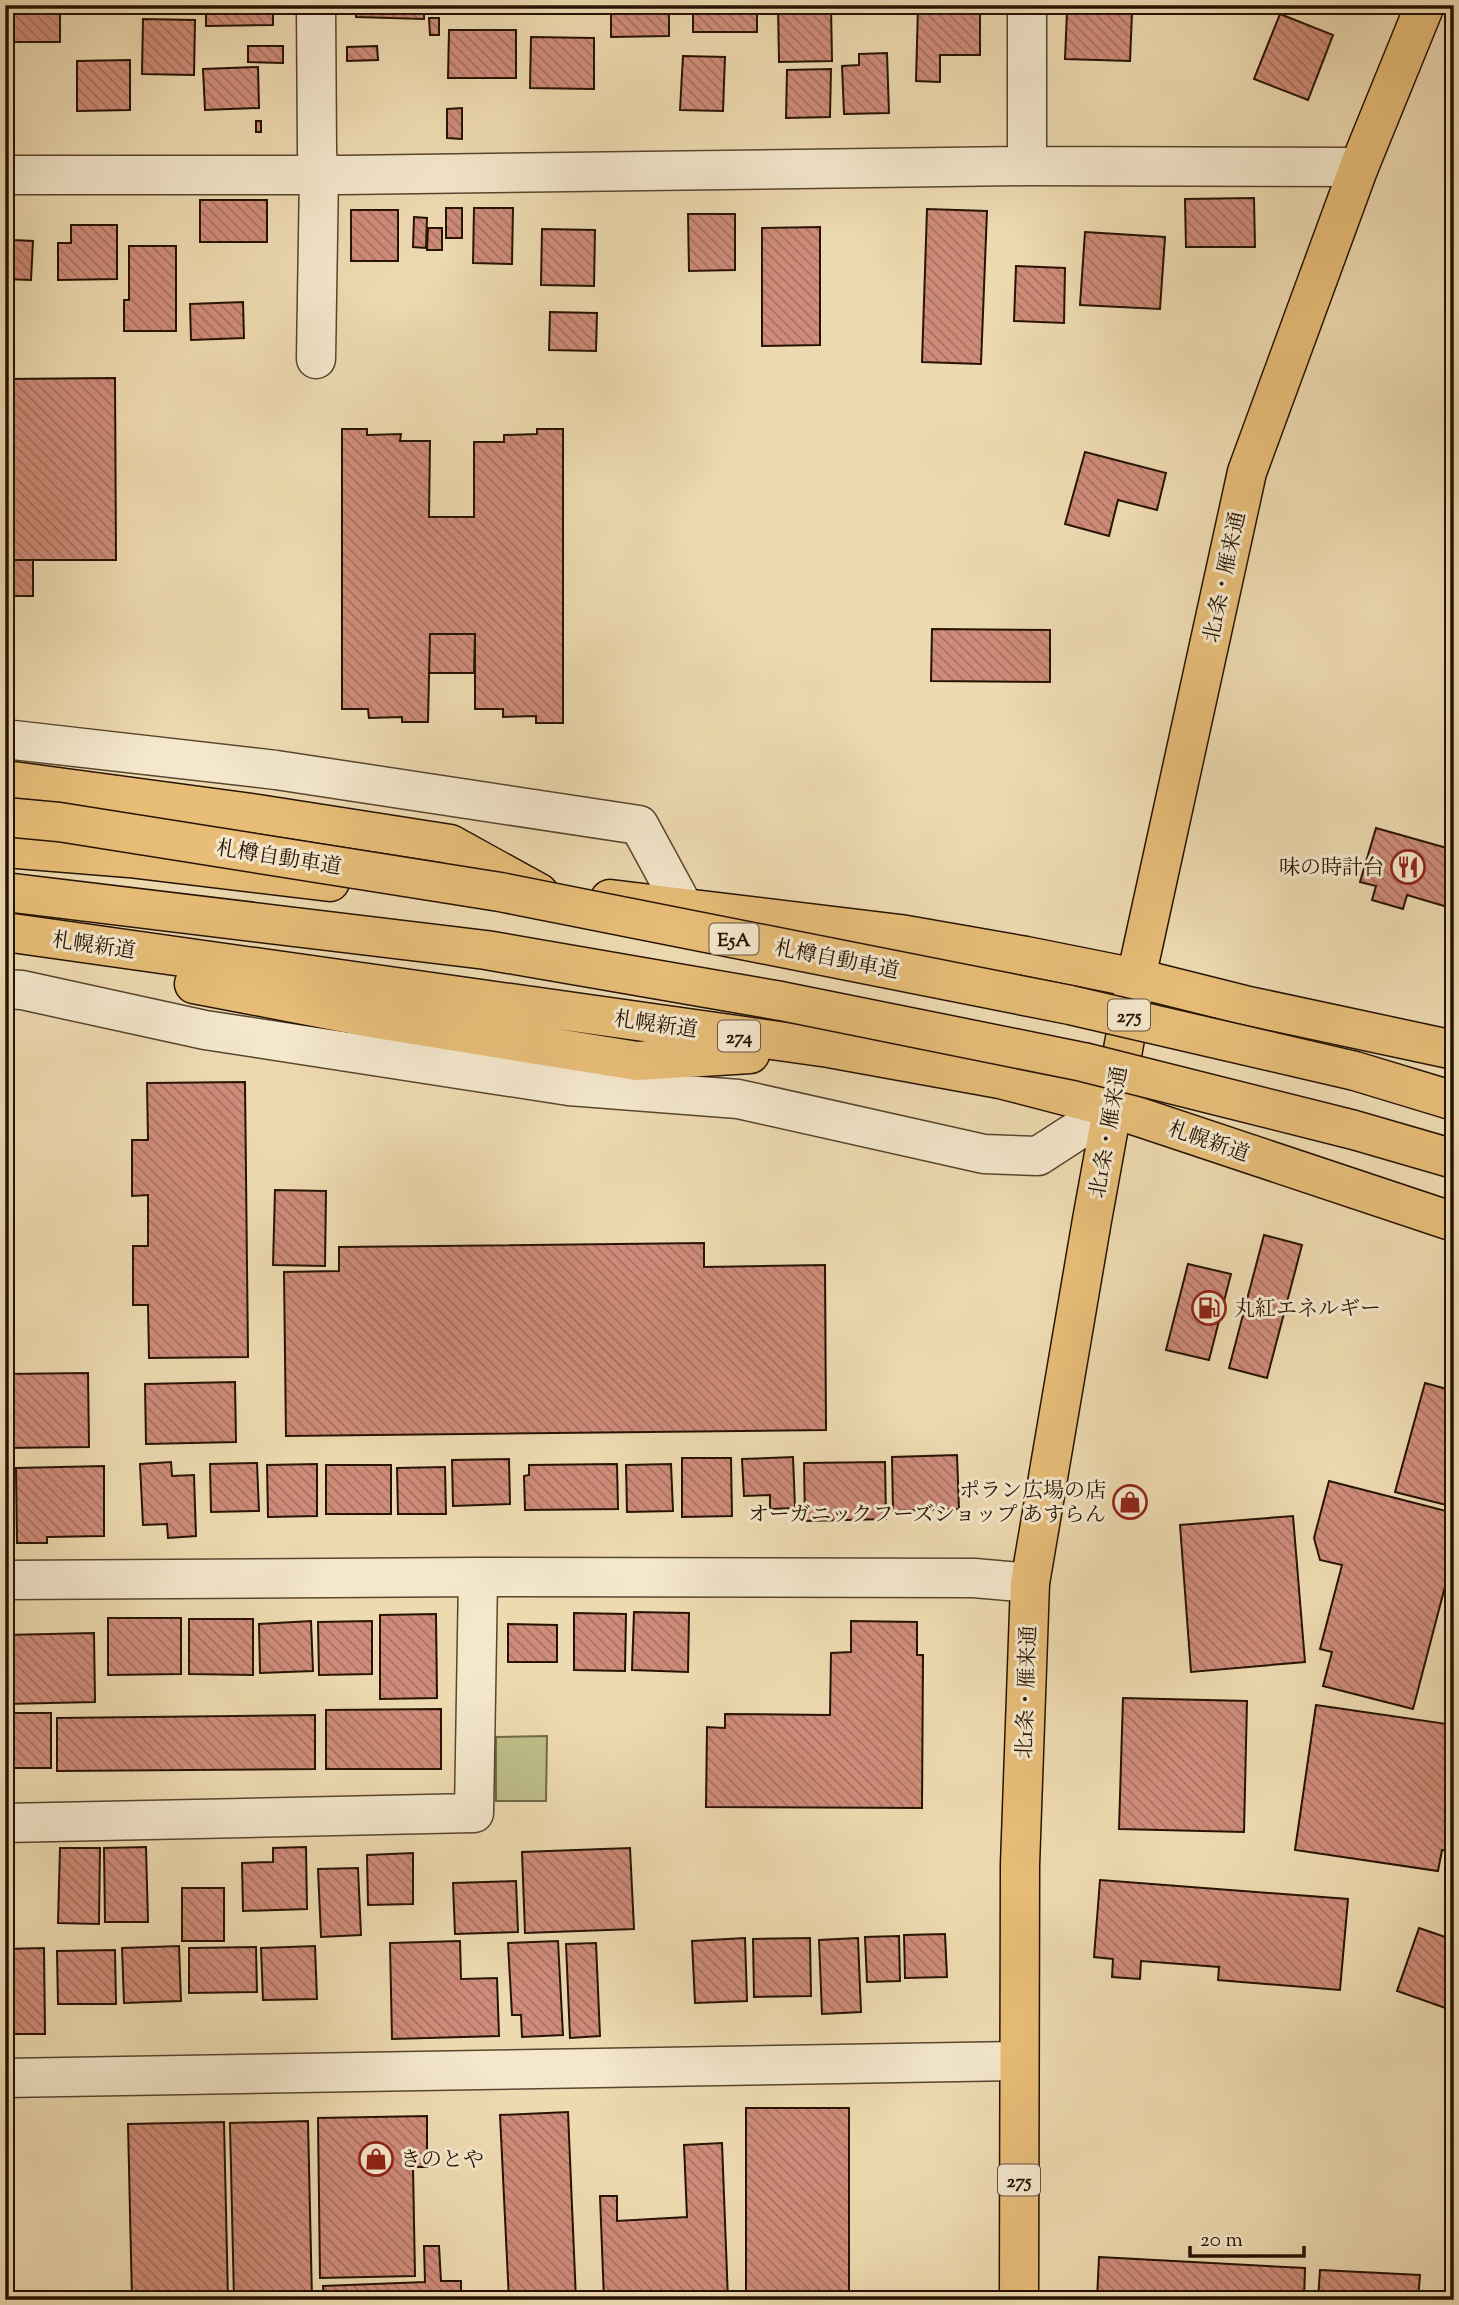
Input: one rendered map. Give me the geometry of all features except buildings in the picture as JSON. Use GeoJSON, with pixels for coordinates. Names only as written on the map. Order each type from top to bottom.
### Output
{"type":"FeatureCollection","features":[{"type":"Feature","properties":{"kind":"highway","name":"北1条・雁来通"},"geometry":{"type":"LineString","coordinates":[[1018,2300],[1020,1865],[1030,1583],[1112,1108],[1136,978],[1247,472],[1359,167],[1425,5]]}},
{"type":"Feature","properties":{"kind":"highway"},"geometry":{"type":"LineString","coordinates":[[5,779],[450,844],[539,892]]}},
{"type":"Feature","properties":{"kind":"highway","name":"札樽自動車道"},"geometry":{"type":"LineString","coordinates":[[5,817],[58,822],[513,895],[1070,1005],[1355,1071],[1454,1101]]}},
{"type":"Feature","properties":{"kind":"highway"},"geometry":{"type":"LineString","coordinates":[[5,848],[129,859],[326,882],[539,892],[683,906],[900,934],[1136,978],[1244,1005],[1454,1050]]}},
{"type":"Feature","properties":{"kind":"highway"},"geometry":{"type":"LineString","coordinates":[[5,892],[486,950],[782,1001],[1083,1062],[1354,1130],[1454,1159]]}},
{"type":"Feature","properties":{"kind":"highway","name":"札幌新道"},"geometry":{"type":"LineString","coordinates":[[5,932],[829,1048],[1000,1080],[1112,1108],[1454,1222]]}},
{"type":"Feature","properties":{"kind":"highway"},"geometry":{"type":"LineString","coordinates":[[5,952],[44,955],[377,1018],[637,1061],[829,1048]]}},
{"type":"Feature","properties":{"kind":"street"},"geometry":{"type":"LineString","coordinates":[[316,5],[319,174],[317,359]]}},
{"type":"Feature","properties":{"kind":"street"},"geometry":{"type":"LineString","coordinates":[[1027,5],[1027,166]]}},
{"type":"Feature","properties":{"kind":"street"},"geometry":{"type":"LineString","coordinates":[[5,175],[1027,166],[1359,167]]}},
{"type":"Feature","properties":{"kind":"street"},"geometry":{"type":"LineString","coordinates":[[5,740],[276,770],[639,825],[683,906]]}},
{"type":"Feature","properties":{"kind":"street"},"geometry":{"type":"LineString","coordinates":[[5,989],[22,990],[205,1030],[569,1086],[738,1099],[984,1154],[1038,1156],[1112,1108]]}},
{"type":"Feature","properties":{"kind":"street"},"geometry":{"type":"LineString","coordinates":[[5,1823],[474,1812],[478,1577]]}},
{"type":"Feature","properties":{"kind":"street"},"geometry":{"type":"LineString","coordinates":[[5,1580],[974,1578],[1030,1583]]}},
{"type":"Feature","properties":{"kind":"street"},"geometry":{"type":"LineString","coordinates":[[5,2078],[1019,2061]]}},
{"type":"Feature","properties":{"kind":"green space"},"geometry":{"type":"Polygon","coordinates":[[[547,1736],[546,1801],[496,1801],[496,1737],[547,1736]]]}},
{"type":"Feature","properties":{"kind":"place","name":"味の時計台"},"geometry":{"type":"Point","coordinates":[1408,867]}},
{"type":"Feature","properties":{"kind":"place","name":"丸紅エネルギー"},"geometry":{"type":"Point","coordinates":[1209,1308]}},
{"type":"Feature","properties":{"kind":"place","name":"ポラン広場の店 オーガニックフーズショップ あすらん"},"geometry":{"type":"Point","coordinates":[1130,1502]}},
{"type":"Feature","properties":{"kind":"place","name":"きのとや"},"geometry":{"type":"Point","coordinates":[376,2159]}}]}
